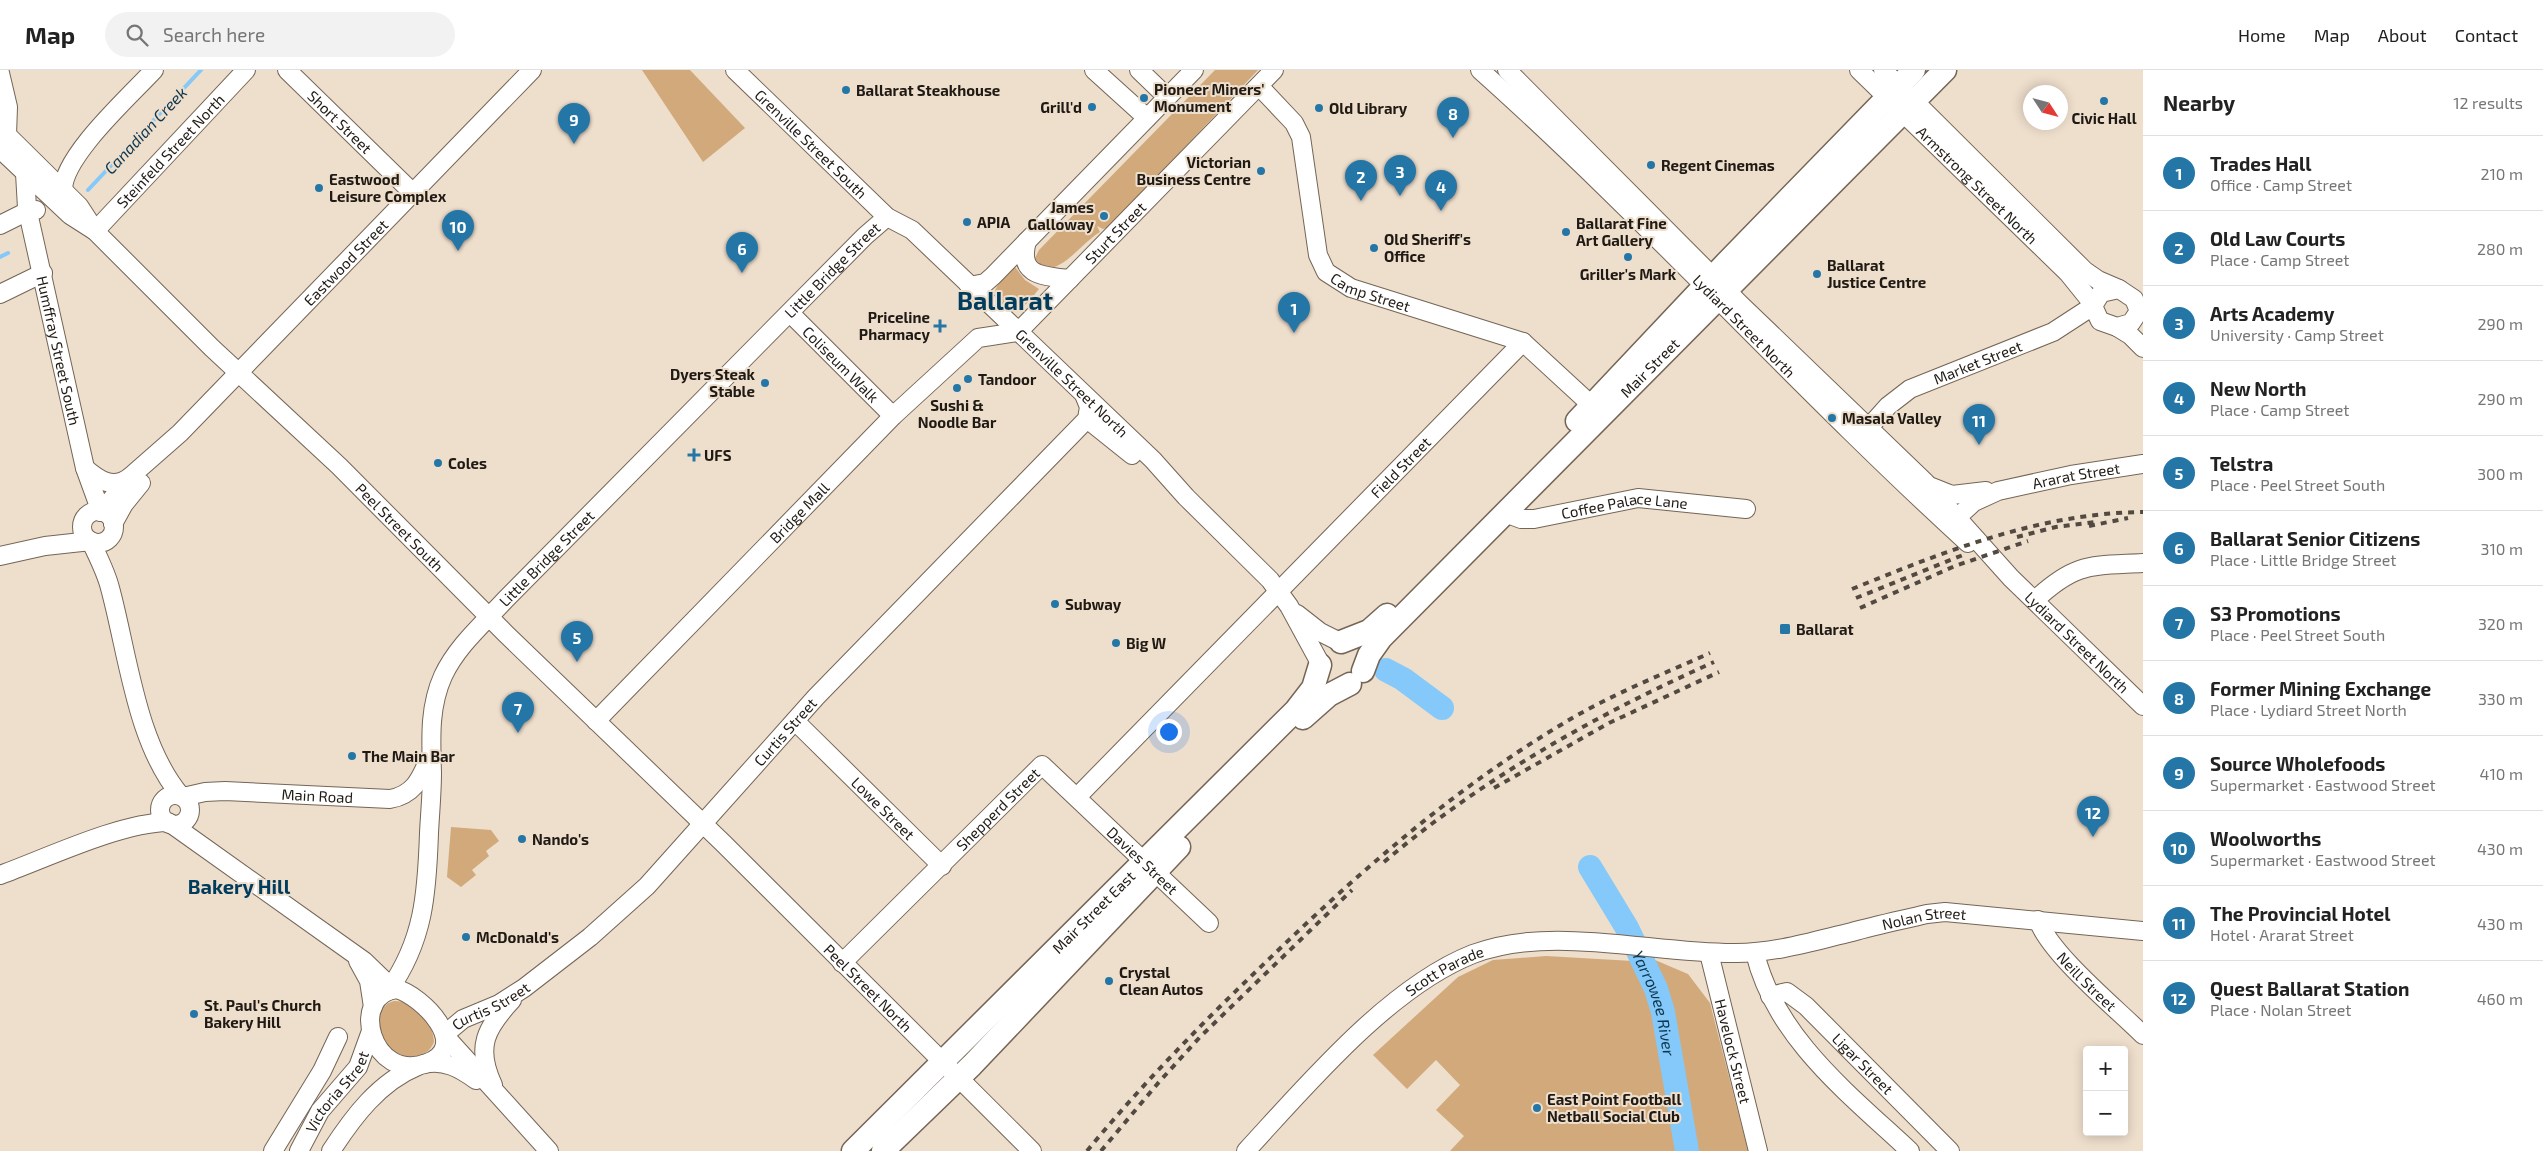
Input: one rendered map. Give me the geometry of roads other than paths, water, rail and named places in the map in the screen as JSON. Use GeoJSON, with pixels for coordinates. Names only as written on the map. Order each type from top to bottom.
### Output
{"type":"FeatureCollection","features":[{"type":"Feature","properties":{"kind":"main road","name":"Mair Street"},"geometry":{"type":"LineString","coordinates":[[1900,100],[1914,70]]}},
{"type":"Feature","properties":{"kind":"main road","name":"Mair Street"},"geometry":{"type":"LineString","coordinates":[[1356,678],[1381,638],[1504,513],[1598,410],[1716,287],[1900,100],[1945,70]]}},
{"type":"Feature","properties":{"kind":"main road","name":"Mair Street"},"geometry":{"type":"LineString","coordinates":[[1340,642],[1363,635],[1376,626],[1598,410]]}},
{"type":"Feature","properties":{"kind":"main road"},"geometry":{"type":"LineString","coordinates":[[1340,642],[1351,644],[1360,651],[1364,661],[1356,678],[1336,685],[1325,678],[1320,664],[1321,657],[1328,647],[1340,642]]}},
{"type":"Feature","properties":{"kind":"main road","name":"Mair Street East"},"geometry":{"type":"LineString","coordinates":[[884,1151],[951,1070],[1150,866],[1302,703],[1315,684],[1320,664]]}},
{"type":"Feature","properties":{"kind":"main road","name":"Mair Street East"},"geometry":{"type":"LineString","coordinates":[[1150,866],[1305,716],[1329,695],[1356,678]]}},
{"type":"Feature","properties":{"kind":"main road","name":"Mair Street East"},"geometry":{"type":"LineString","coordinates":[[853,1151],[951,1070]]}},
{"type":"Feature","properties":{"kind":"street"},"geometry":{"type":"LineString","coordinates":[[53,186],[78,153],[154,70]]}},
{"type":"Feature","properties":{"kind":"street","name":"Steinfeld Street North"},"geometry":{"type":"LineString","coordinates":[[95,231],[246,70]]}},
{"type":"Feature","properties":{"kind":"street","name":"Short Street"},"geometry":{"type":"LineString","coordinates":[[287,70],[414,194]]}},
{"type":"Feature","properties":{"kind":"street","name":"Eastwood Street"},"geometry":{"type":"LineString","coordinates":[[99,521],[131,476],[180,433],[414,194],[532,70]]}},
{"type":"Feature","properties":{"kind":"street","name":"Grenville Street South"},"geometry":{"type":"LineString","coordinates":[[735,70],[887,217]]}},
{"type":"Feature","properties":{"kind":"street"},"geometry":{"type":"LineString","coordinates":[[1094,70],[1147,118]]}},
{"type":"Feature","properties":{"kind":"street"},"geometry":{"type":"LineString","coordinates":[[1139,70],[1167,97]]}},
{"type":"Feature","properties":{"kind":"street"},"geometry":{"type":"LineString","coordinates":[[969,286],[985,283],[1194,70]]}},
{"type":"Feature","properties":{"kind":"street","name":"Sturt Street"},"geometry":{"type":"LineString","coordinates":[[1018,332],[1274,70]]}},
{"type":"Feature","properties":{"kind":"street","name":"Lydiard Street North"},"geometry":{"type":"LineString","coordinates":[[1480,70],[1716,287]]}},
{"type":"Feature","properties":{"kind":"street","name":"Lydiard Street North"},"geometry":{"type":"LineString","coordinates":[[1507,70],[1716,287],[2143,706]]}},
{"type":"Feature","properties":{"kind":"street","name":"Armstrong Street North"},"geometry":{"type":"LineString","coordinates":[[1859,70],[1900,100],[1969,168],[2068,273],[2093,305]]}},
{"type":"Feature","properties":{"kind":"street","name":"Armstrong Street North"},"geometry":{"type":"LineString","coordinates":[[1883,70],[1900,100]]}},
{"type":"Feature","properties":{"kind":"street"},"geometry":{"type":"LineString","coordinates":[[0,81],[8,108],[2,137]]}},
{"type":"Feature","properties":{"kind":"street","name":"Camp Street"},"geometry":{"type":"LineString","coordinates":[[1259,86],[1294,123],[1300,137],[1318,255],[1326,272],[1352,288],[1523,342],[1598,410]]}},
{"type":"Feature","properties":{"kind":"street","name":"Peel Street South"},"geometry":{"type":"LineString","coordinates":[[2,137],[25,173],[53,186]]}},
{"type":"Feature","properties":{"kind":"street","name":"Peel Street South"},"geometry":{"type":"LineString","coordinates":[[2,137],[53,186],[79,206],[95,231],[239,372],[339,466],[489,617],[704,825]]}},
{"type":"Feature","properties":{"kind":"street","name":"Armstrong Street North"},"geometry":{"type":"LineString","coordinates":[[1969,168],[2085,271],[2098,280],[2118,289]]}},
{"type":"Feature","properties":{"kind":"street","name":"Humffray Street South"},"geometry":{"type":"LineString","coordinates":[[25,173],[42,273],[85,468],[99,521],[110,585],[143,720],[161,804],[161,815],[169,823],[207,848],[354,955],[391,989]]}},
{"type":"Feature","properties":{"kind":"street","name":"Humffray Street South"},"geometry":{"type":"LineString","coordinates":[[32,211],[53,186]]}},
{"type":"Feature","properties":{"kind":"street"},"geometry":{"type":"LineString","coordinates":[[0,225],[32,211]]}},
{"type":"Feature","properties":{"kind":"street","name":"Grenville Street North"},"geometry":{"type":"LineString","coordinates":[[887,217],[912,230],[1153,460],[1186,497],[1262,572],[1283,598],[1320,632],[1340,642]]}},
{"type":"Feature","properties":{"kind":"street","name":"Little Bridge Street"},"geometry":{"type":"LineString","coordinates":[[391,989],[410,956],[419,928],[427,888],[432,713],[442,678],[457,652],[489,617],[865,236],[887,217]]}},
{"type":"Feature","properties":{"kind":"street"},"geometry":{"type":"LineString","coordinates":[[1027,240],[1025,259],[1032,271],[1042,276],[1070,279]]}},
{"type":"Feature","properties":{"kind":"street"},"geometry":{"type":"LineString","coordinates":[[0,294],[42,273]]}},
{"type":"Feature","properties":{"kind":"street"},"geometry":{"type":"LineString","coordinates":[[2117,327],[2131,323],[2141,313],[2134,299],[2118,289],[2101,293],[2093,305],[2100,321],[2117,327],[2130,335],[2143,348]]}},
{"type":"Feature","properties":{"kind":"street","name":"Market Street"},"geometry":{"type":"LineString","coordinates":[[1864,433],[1888,406],[1910,389],[2053,332],[2093,305]]}},
{"type":"Feature","properties":{"kind":"street","name":"Coliseum Walk"},"geometry":{"type":"LineString","coordinates":[[790,313],[892,416]]}},
{"type":"Feature","properties":{"kind":"street","name":"Bridge Mall"},"geometry":{"type":"LineString","coordinates":[[596,721],[892,416],[978,338],[1018,332]]}},
{"type":"Feature","properties":{"kind":"street","name":"Field Street"},"geometry":{"type":"LineString","coordinates":[[1283,598],[1523,342]]}},
{"type":"Feature","properties":{"kind":"street"},"geometry":{"type":"LineString","coordinates":[[1085,397],[1089,407],[1087,419]]}},
{"type":"Feature","properties":{"kind":"street","name":"Grenville Street North"},"geometry":{"type":"LineString","coordinates":[[1087,419],[1186,497]]}},
{"type":"Feature","properties":{"kind":"street","name":"Curtis Street"},"geometry":{"type":"LineString","coordinates":[[445,1035],[463,1019],[499,1004],[524,988],[615,916],[647,886],[704,825],[794,721],[1087,419]]}},
{"type":"Feature","properties":{"kind":"street","name":"Eastwood Street"},"geometry":{"type":"LineString","coordinates":[[99,521],[124,504],[180,433]]}},
{"type":"Feature","properties":{"kind":"street","name":"Lydiard Street North"},"geometry":{"type":"LineString","coordinates":[[1864,433],[1925,482],[1953,521]]}},
{"type":"Feature","properties":{"kind":"street","name":"Ararat Street"},"geometry":{"type":"LineString","coordinates":[[1953,521],[1984,495],[2072,475],[2143,464]]}},
{"type":"Feature","properties":{"kind":"street"},"geometry":{"type":"LineString","coordinates":[[85,468],[108,483],[120,482],[131,476]]}},
{"type":"Feature","properties":{"kind":"street","name":"Ararat Street"},"geometry":{"type":"LineString","coordinates":[[1925,482],[1952,495],[2009,488]]}},
{"type":"Feature","properties":{"kind":"street","name":"Coffee Palace Lane"},"geometry":{"type":"LineString","coordinates":[[1504,513],[1521,519],[1534,519],[1638,498],[1746,509]]}},
{"type":"Feature","properties":{"kind":"street"},"geometry":{"type":"LineString","coordinates":[[0,556],[45,546],[91,541],[103,542],[99,521],[45,546]]}},
{"type":"Feature","properties":{"kind":"street","name":"Humffray Street South"},"geometry":{"type":"LineString","coordinates":[[91,541],[110,585]]}},
{"type":"Feature","properties":{"kind":"street"},"geometry":{"type":"LineString","coordinates":[[2035,600],[2055,581],[2078,570],[2143,563]]}},
{"type":"Feature","properties":{"kind":"street"},"geometry":{"type":"LineString","coordinates":[[1077,797],[1269,603],[1283,598]]}},
{"type":"Feature","properties":{"kind":"street","name":"Grenville Street North"},"geometry":{"type":"LineString","coordinates":[[1283,598],[1320,664]]}},
{"type":"Feature","properties":{"kind":"street","name":"Humffray Street South"},"geometry":{"type":"LineString","coordinates":[[143,720],[160,764],[170,783],[185,801],[192,828],[207,848]]}},
{"type":"Feature","properties":{"kind":"street","name":"Lowe Street"},"geometry":{"type":"LineString","coordinates":[[794,721],[942,866]]}},
{"type":"Feature","properties":{"kind":"street","name":"Lowe Street"},"geometry":{"type":"LineString","coordinates":[[773,746],[779,742],[795,741],[813,744],[824,750]]}},
{"type":"Feature","properties":{"kind":"street","name":"Main Road"},"geometry":{"type":"LineString","coordinates":[[161,804],[172,795],[185,801],[198,793],[225,791],[390,799],[404,795],[414,789],[430,758]]}},
{"type":"Feature","properties":{"kind":"street","name":"Shepperd Street"},"geometry":{"type":"LineString","coordinates":[[842,963],[1042,765],[1077,797]]}},
{"type":"Feature","properties":{"kind":"street","name":"Davies Street"},"geometry":{"type":"LineString","coordinates":[[1077,797],[1209,923]]}},
{"type":"Feature","properties":{"kind":"street"},"geometry":{"type":"LineString","coordinates":[[0,875],[108,834],[148,824],[181,823],[189,815],[185,801]]}},
{"type":"Feature","properties":{"kind":"street"},"geometry":{"type":"LineString","coordinates":[[108,834],[161,804]]}},
{"type":"Feature","properties":{"kind":"street","name":"Peel Street North"},"geometry":{"type":"LineString","coordinates":[[704,825],[1032,1151]]}},
{"type":"Feature","properties":{"kind":"street","name":"Nolan Street"},"geometry":{"type":"LineString","coordinates":[[1708,953],[1755,952],[1798,945],[1934,913],[1951,912],[2143,931]]}},
{"type":"Feature","properties":{"kind":"street","name":"Neill Street"},"geometry":{"type":"LineString","coordinates":[[2038,920],[2047,936],[2062,955],[2143,1035]]}},
{"type":"Feature","properties":{"kind":"street","name":"Scott Parade"},"geometry":{"type":"LineString","coordinates":[[1246,1151],[1363,1031],[1407,994],[1453,964],[1483,951],[1525,942],[1553,941],[1708,953]]}},
{"type":"Feature","properties":{"kind":"street","name":"Ligar Street"},"geometry":{"type":"LineString","coordinates":[[1755,952],[1770,996],[1782,1018],[1807,1050],[1910,1151]]}},
{"type":"Feature","properties":{"kind":"street","name":"Havelock Street"},"geometry":{"type":"LineString","coordinates":[[1708,953],[1758,1151]]}},
{"type":"Feature","properties":{"kind":"street"},"geometry":{"type":"LineString","coordinates":[[354,955],[371,964],[383,967],[399,964],[410,956]]}},
{"type":"Feature","properties":{"kind":"street","name":"Humffray Street South"},"geometry":{"type":"LineString","coordinates":[[354,955],[369,981],[373,1007]]}},
{"type":"Feature","properties":{"kind":"street"},"geometry":{"type":"LineString","coordinates":[[503,1103],[487,1072],[483,1056],[484,1044],[493,1024],[524,988]]}},
{"type":"Feature","properties":{"kind":"street"},"geometry":{"type":"LineString","coordinates":[[503,1103],[477,1080],[458,1068],[440,1063],[406,1066],[386,1056],[374,1044],[371,1031],[373,1007],[378,999],[391,989],[406,992],[419,1000],[436,1019],[445,1035],[503,1103],[549,1151]]}},
{"type":"Feature","properties":{"kind":"street","name":"Ligar Street"},"geometry":{"type":"LineString","coordinates":[[1770,996],[1787,992],[1806,1006],[1950,1151]]}},
{"type":"Feature","properties":{"kind":"street","name":"Victoria Street"},"geometry":{"type":"LineString","coordinates":[[299,1151],[320,1111],[358,1067],[371,1031]]}},
{"type":"Feature","properties":{"kind":"street"},"geometry":{"type":"LineString","coordinates":[[421,1065],[432,1061],[439,1053],[445,1035]]}},
{"type":"Feature","properties":{"kind":"street"},"geometry":{"type":"LineString","coordinates":[[274,1151],[322,1071],[338,1037]]}},
{"type":"Feature","properties":{"kind":"street","name":"Victoria Street"},"geometry":{"type":"LineString","coordinates":[[331,1151],[346,1127],[383,1087],[421,1065]]}},
{"type":"Feature","properties":{"kind":"street"},"geometry":{"type":"LineString","coordinates":[[342,1151],[346,1127]]}},
{"type":"Feature","properties":{"kind":"waterway","name":"Canadian Creek"},"geometry":{"type":"LineString","coordinates":[[88,190],[201,70]]}},
{"type":"Feature","properties":{"kind":"waterway","name":"Canadian Creek"},"geometry":{"type":"LineString","coordinates":[[0,257],[8,253]]}},
{"type":"Feature","properties":{"kind":"waterway","name":"Yarrowee River"},"geometry":{"type":"LineString","coordinates":[[1386,670],[1403,679],[1442,708]]}},
{"type":"Feature","properties":{"kind":"waterway","name":"Yarrowee River"},"geometry":{"type":"LineString","coordinates":[[1590,867],[1627,928],[1656,989],[1663,1012],[1687,1151]]}},
{"type":"Feature","properties":{"kind":"railway"},"geometry":{"type":"LineString","coordinates":[[1852,589],[1958,548],[2030,527],[2067,519],[2143,512]]}},
{"type":"Feature","properties":{"kind":"railway"},"geometry":{"type":"LineString","coordinates":[[2089,526],[2128,518]]}},
{"type":"Feature","properties":{"kind":"railway"},"geometry":{"type":"LineString","coordinates":[[2017,537],[2056,527],[2096,522]]}},
{"type":"Feature","properties":{"kind":"railway"},"geometry":{"type":"LineString","coordinates":[[1860,608],[1955,566],[2028,541]]}},
{"type":"Feature","properties":{"kind":"railway"},"geometry":{"type":"LineString","coordinates":[[1856,598],[1963,555]]}},
{"type":"Feature","properties":{"kind":"railway"},"geometry":{"type":"LineString","coordinates":[[1087,1151],[1174,1053],[1302,927],[1373,863],[1446,803],[1524,748],[1581,713],[1617,694],[1710,653]]}},
{"type":"Feature","properties":{"kind":"railway"},"geometry":{"type":"LineString","coordinates":[[1384,862],[1461,803],[1542,750],[1584,726],[1714,662]]}},
{"type":"Feature","properties":{"kind":"railway"},"geometry":{"type":"LineString","coordinates":[[1494,788],[1609,723],[1719,672]]}},
{"type":"Feature","properties":{"kind":"railway"},"geometry":{"type":"LineString","coordinates":[[1101,1151],[1200,1037],[1352,890]]}},
{"type":"Feature","properties":{"kind":"place","name":"Ballarat Steakhouse"},"geometry":{"type":"Point","coordinates":[846,90]}},
{"type":"Feature","properties":{"kind":"place","name":"Pioneer Miners' Monument"},"geometry":{"type":"Point","coordinates":[1144,98]}},
{"type":"Feature","properties":{"kind":"place","name":"Civic Hall"},"geometry":{"type":"Point","coordinates":[2104,101]}},
{"type":"Feature","properties":{"kind":"place","name":"Grill'd"},"geometry":{"type":"Point","coordinates":[1092,107]}},
{"type":"Feature","properties":{"kind":"place","name":"Old Library"},"geometry":{"type":"Point","coordinates":[1319,108]}},
{"type":"Feature","properties":{"kind":"place","name":"Former Mining Exchange"},"geometry":{"type":"Point","coordinates":[1453,138]}},
{"type":"Feature","properties":{"kind":"place","name":"Source Wholefoods"},"geometry":{"type":"Point","coordinates":[574,144]}},
{"type":"Feature","properties":{"kind":"place","name":"Regent Cinemas"},"geometry":{"type":"Point","coordinates":[1651,165]}},
{"type":"Feature","properties":{"kind":"place","name":"Victorian Business Centre"},"geometry":{"type":"Point","coordinates":[1261,171]}},
{"type":"Feature","properties":{"kind":"place","name":"Eastwood Leisure Complex"},"geometry":{"type":"Point","coordinates":[319,188]}},
{"type":"Feature","properties":{"kind":"place","name":"Arts Academy"},"geometry":{"type":"Point","coordinates":[1400,196]}},
{"type":"Feature","properties":{"kind":"place","name":"Old Law Courts"},"geometry":{"type":"Point","coordinates":[1361,201]}},
{"type":"Feature","properties":{"kind":"place","name":"New North"},"geometry":{"type":"Point","coordinates":[1441,211]}},
{"type":"Feature","properties":{"kind":"place","name":"James Galloway"},"geometry":{"type":"Point","coordinates":[1104,216]}},
{"type":"Feature","properties":{"kind":"place","name":"APIA"},"geometry":{"type":"Point","coordinates":[967,222]}},
{"type":"Feature","properties":{"kind":"place","name":"Ballarat Fine Art Gallery"},"geometry":{"type":"Point","coordinates":[1566,232]}},
{"type":"Feature","properties":{"kind":"place","name":"Old Sheriff's Office"},"geometry":{"type":"Point","coordinates":[1374,248]}},
{"type":"Feature","properties":{"kind":"place","name":"Woolworths"},"geometry":{"type":"Point","coordinates":[458,251]}},
{"type":"Feature","properties":{"kind":"place","name":"Griller's Mark"},"geometry":{"type":"Point","coordinates":[1628,257]}},
{"type":"Feature","properties":{"kind":"place","name":"Ballarat Senior Citizens"},"geometry":{"type":"Point","coordinates":[742,273]}},
{"type":"Feature","properties":{"kind":"place","name":"Ballarat Justice Centre"},"geometry":{"type":"Point","coordinates":[1817,274]}},
{"type":"Feature","properties":{"kind":"place","name":"Priceline Pharmacy"},"geometry":{"type":"Point","coordinates":[940,326]}},
{"type":"Feature","properties":{"kind":"place","name":"Trades Hall"},"geometry":{"type":"Point","coordinates":[1294,333]}},
{"type":"Feature","properties":{"kind":"place","name":"Tandoor"},"geometry":{"type":"Point","coordinates":[968,379]}},
{"type":"Feature","properties":{"kind":"place","name":"Dyers Steak Stable"},"geometry":{"type":"Point","coordinates":[765,383]}},
{"type":"Feature","properties":{"kind":"place","name":"Sushi & Noodle Bar"},"geometry":{"type":"Point","coordinates":[957,388]}},
{"type":"Feature","properties":{"kind":"place","name":"Masala Valley"},"geometry":{"type":"Point","coordinates":[1832,418]}},
{"type":"Feature","properties":{"kind":"place","name":"The Provincial Hotel"},"geometry":{"type":"Point","coordinates":[1979,445]}},
{"type":"Feature","properties":{"kind":"place","name":"UFS"},"geometry":{"type":"Point","coordinates":[694,455]}},
{"type":"Feature","properties":{"kind":"place","name":"Coles"},"geometry":{"type":"Point","coordinates":[438,463]}},
{"type":"Feature","properties":{"kind":"place","name":"Subway"},"geometry":{"type":"Point","coordinates":[1055,604]}},
{"type":"Feature","properties":{"kind":"place","name":"Ballarat"},"geometry":{"type":"Point","coordinates":[1785,629]}},
{"type":"Feature","properties":{"kind":"place","name":"Big W"},"geometry":{"type":"Point","coordinates":[1116,643]}},
{"type":"Feature","properties":{"kind":"place","name":"Telstra"},"geometry":{"type":"Point","coordinates":[577,662]}},
{"type":"Feature","properties":{"kind":"place","name":"S3 Promotions"},"geometry":{"type":"Point","coordinates":[518,733]}},
{"type":"Feature","properties":{"kind":"place","name":"The Main Bar"},"geometry":{"type":"Point","coordinates":[352,756]}},
{"type":"Feature","properties":{"kind":"place","name":"Quest Ballarat Station"},"geometry":{"type":"Point","coordinates":[2093,837]}},
{"type":"Feature","properties":{"kind":"place","name":"Nando's"},"geometry":{"type":"Point","coordinates":[522,839]}},
{"type":"Feature","properties":{"kind":"place","name":"McDonald's"},"geometry":{"type":"Point","coordinates":[466,937]}},
{"type":"Feature","properties":{"kind":"place","name":"Crystal Clean Autos"},"geometry":{"type":"Point","coordinates":[1109,981]}},
{"type":"Feature","properties":{"kind":"place","name":"St. Paul's Church Bakery Hill"},"geometry":{"type":"Point","coordinates":[194,1014]}},
{"type":"Feature","properties":{"kind":"place","name":"East Point Football Netball Social Club"},"geometry":{"type":"Point","coordinates":[1537,1108]}},
{"type":"Feature","properties":{"kind":"district","name":"Ballarat"},"geometry":{"type":"Point","coordinates":[1005,300]}},
{"type":"Feature","properties":{"kind":"district","name":"Bakery Hill"},"geometry":{"type":"Point","coordinates":[239,886]}}]}
